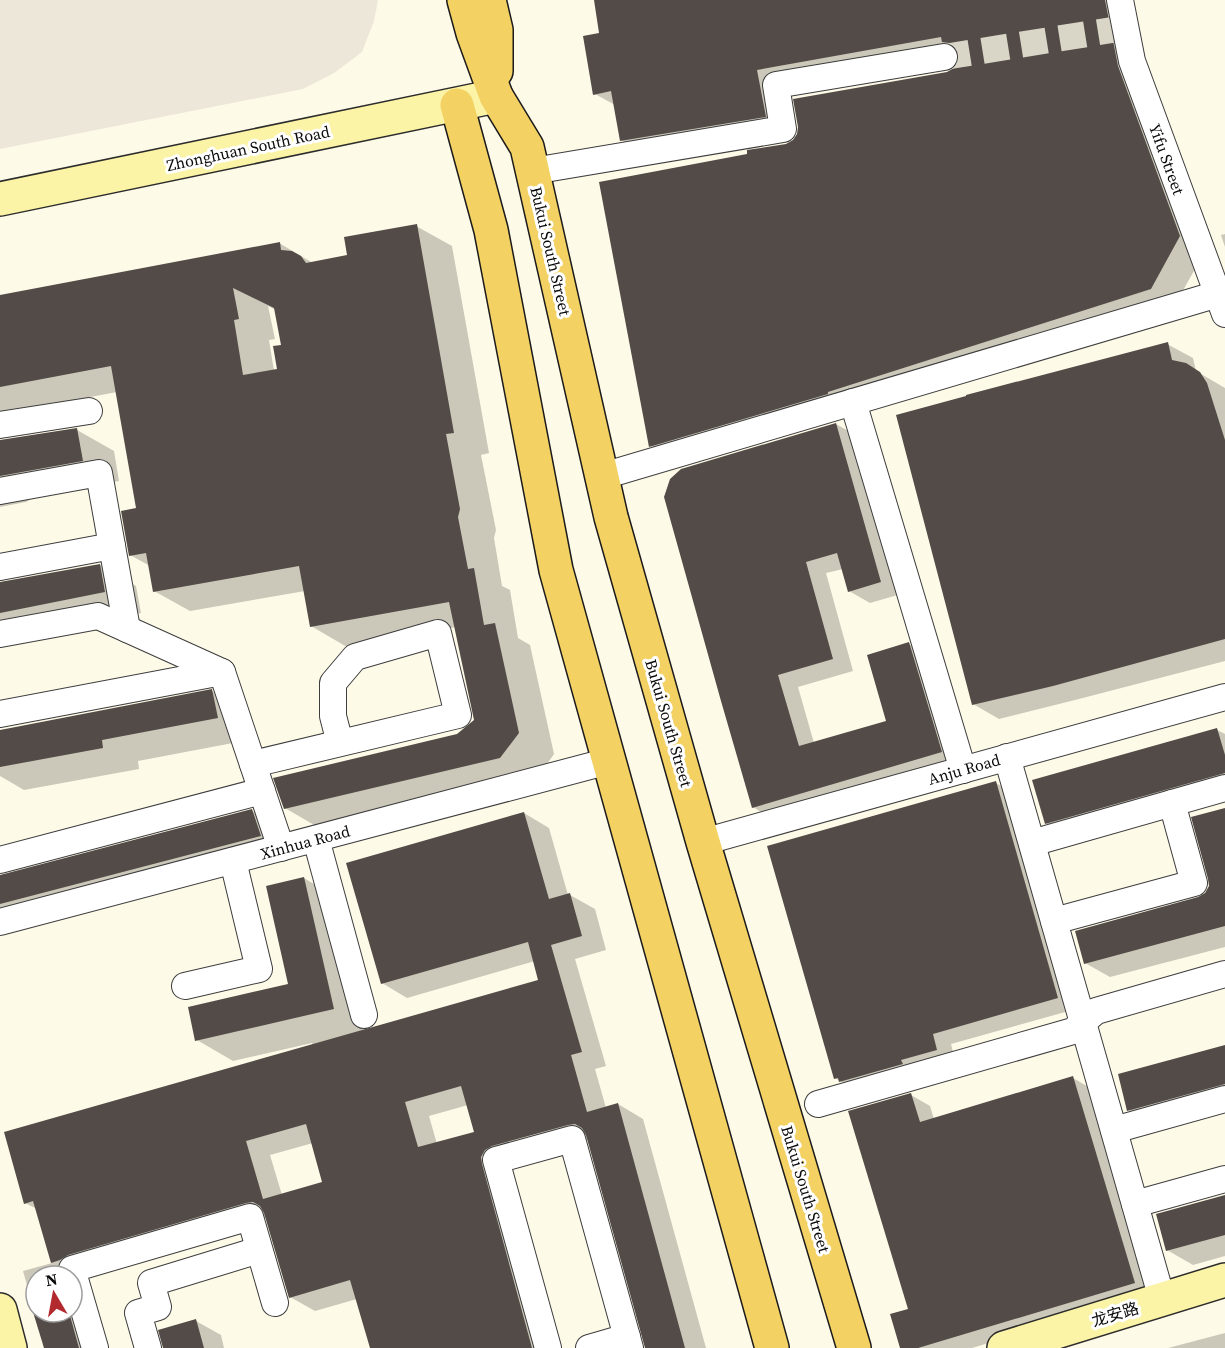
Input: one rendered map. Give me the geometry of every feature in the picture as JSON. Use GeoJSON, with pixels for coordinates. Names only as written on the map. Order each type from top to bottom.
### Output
{"type":"FeatureCollection","features":[{"type":"Feature","properties":{"kind":"main road","name":"Bukui South Street"},"geometry":{"type":"LineString","coordinates":[[464,0],[472,33],[496,96],[527,147],[611,517],[703,842],[854,1348]]}},
{"type":"Feature","properties":{"kind":"main road"},"geometry":{"type":"LineString","coordinates":[[489,0],[496,30],[496,96]]}},
{"type":"Feature","properties":{"kind":"main road","name":"Zhonghuan South Road"},"geometry":{"type":"LineString","coordinates":[[0,199],[496,96]]}},
{"type":"Feature","properties":{"kind":"main road"},"geometry":{"type":"LineString","coordinates":[[457,105],[491,230],[555,570],[772,1348]]}},
{"type":"Feature","properties":{"kind":"main road","name":"龙安路"},"geometry":{"type":"LineString","coordinates":[[1004,1348],[1043,1342],[1162,1299],[1225,1280]]}},
{"type":"Feature","properties":{"kind":"main road"},"geometry":{"type":"LineString","coordinates":[[0,1310],[10,1348]]}},
{"type":"Feature","properties":{"kind":"street","name":"Yifu Street"},"geometry":{"type":"LineString","coordinates":[[1120,0],[1119,29],[1220,291]]}},
{"type":"Feature","properties":{"kind":"street"},"geometry":{"type":"LineString","coordinates":[[533,171],[783,129],[776,85],[944,57]]}},
{"type":"Feature","properties":{"kind":"street"},"geometry":{"type":"LineString","coordinates":[[603,477],[1220,291]]}},
{"type":"Feature","properties":{"kind":"street"},"geometry":{"type":"LineString","coordinates":[[854,402],[963,770]]}},
{"type":"Feature","properties":{"kind":"street"},"geometry":{"type":"LineString","coordinates":[[0,425],[89,411]]}},
{"type":"Feature","properties":{"kind":"street"},"geometry":{"type":"LineString","coordinates":[[0,491],[99,473],[127,629]]}},
{"type":"Feature","properties":{"kind":"street"},"geometry":{"type":"LineString","coordinates":[[0,567],[112,546]]}},
{"type":"Feature","properties":{"kind":"street"},"geometry":{"type":"LineString","coordinates":[[0,634],[98,616],[222,672],[281,848]]}},
{"type":"Feature","properties":{"kind":"street"},"geometry":{"type":"LineString","coordinates":[[253,764],[458,715],[438,633],[355,657],[333,683],[333,716],[340,743]]}},
{"type":"Feature","properties":{"kind":"street"},"geometry":{"type":"LineString","coordinates":[[0,714],[222,672]]}},
{"type":"Feature","properties":{"kind":"street","name":"Anju Road"},"geometry":{"type":"LineString","coordinates":[[703,842],[1225,697]]}},
{"type":"Feature","properties":{"kind":"street"},"geometry":{"type":"LineString","coordinates":[[1007,757],[1162,1299]]}},
{"type":"Feature","properties":{"kind":"street","name":"Xinhua Road"},"geometry":{"type":"LineString","coordinates":[[0,922],[609,761]]}},
{"type":"Feature","properties":{"kind":"street"},"geometry":{"type":"LineString","coordinates":[[1032,843],[1225,788]]}},
{"type":"Feature","properties":{"kind":"street"},"geometry":{"type":"LineString","coordinates":[[0,860],[262,790]]}},
{"type":"Feature","properties":{"kind":"street"},"geometry":{"type":"LineString","coordinates":[[1054,921],[1194,883],[1172,803]]}},
{"type":"Feature","properties":{"kind":"street"},"geometry":{"type":"LineString","coordinates":[[316,839],[364,1015]]}},
{"type":"Feature","properties":{"kind":"street"},"geometry":{"type":"LineString","coordinates":[[185,986],[259,969],[233,861]]}},
{"type":"Feature","properties":{"kind":"street"},"geometry":{"type":"LineString","coordinates":[[818,1104],[1073,1031],[1096,1011],[1225,974]]}},
{"type":"Feature","properties":{"kind":"street"},"geometry":{"type":"LineString","coordinates":[[1114,1130],[1225,1099]]}},
{"type":"Feature","properties":{"kind":"street"},"geometry":{"type":"LineString","coordinates":[[549,1348],[496,1160],[572,1139],[629,1343],[589,1348]]}},
{"type":"Feature","properties":{"kind":"street"},"geometry":{"type":"LineString","coordinates":[[1135,1204],[1225,1179]]}},
{"type":"Feature","properties":{"kind":"street"},"geometry":{"type":"LineString","coordinates":[[95,1348],[72,1269],[250,1217],[275,1303]]}},
{"type":"Feature","properties":{"kind":"street"},"geometry":{"type":"LineString","coordinates":[[140,1249],[158,1307],[138,1313],[148,1348]]}},
{"type":"Feature","properties":{"kind":"street"},"geometry":{"type":"LineString","coordinates":[[151,1283],[260,1250]]}},
{"type":"Feature","properties":{"kind":"shaded area"},"geometry":{"type":"Polygon","coordinates":[[[0,0],[378,0],[374,21],[362,52],[334,73],[303,89],[0,149],[0,0]]]}},
{"type":"Feature","properties":{"kind":"building"},"geometry":{"type":"Polygon","coordinates":[[[594,0],[1105,0],[1118,66],[1180,236],[1151,289],[828,392],[828,394],[649,447],[599,182],[747,154],[747,150],[786,144],[797,134],[793,99],[947,72],[954,68],[959,55],[955,47],[942,42],[941,37],[757,70],[766,117],[620,141],[611,91],[593,95],[583,36],[599,33],[594,0]]]}},
{"type":"Feature","properties":{"kind":"building"},"geometry":{"type":"Polygon","coordinates":[[[417,224],[454,433],[446,434],[468,569],[474,568],[484,625],[495,623],[519,733],[500,758],[284,809],[273,778],[457,734],[474,720],[449,602],[310,627],[299,566],[153,592],[146,553],[129,556],[121,511],[136,508],[111,366],[0,387],[0,295],[280,242],[281,250],[292,251],[301,256],[306,263],[347,255],[344,237],[417,224]],[[233,288],[239,319],[234,320],[243,375],[277,369],[273,346],[281,345],[274,308],[233,288]]]}},
{"type":"Feature","properties":{"kind":"building"},"geometry":{"type":"Polygon","coordinates":[[[1168,342],[1172,360],[1186,363],[1200,372],[1207,383],[1225,440],[1225,639],[1053,686],[972,705],[896,415],[1168,342]]]}},
{"type":"Feature","properties":{"kind":"building"},"geometry":{"type":"Polygon","coordinates":[[[836,423],[881,582],[848,592],[837,553],[806,562],[833,659],[778,675],[799,746],[886,721],[867,655],[909,642],[942,752],[752,808],[664,497],[670,479],[681,469],[836,423]]]}},
{"type":"Feature","properties":{"kind":"building"},"geometry":{"type":"Polygon","coordinates":[[[77,428],[83,461],[0,476],[0,440],[77,428]]]}},
{"type":"Feature","properties":{"kind":"building"},"geometry":{"type":"Polygon","coordinates":[[[100,564],[105,592],[0,613],[0,582],[100,564]]]}},
{"type":"Feature","properties":{"kind":"building"},"geometry":{"type":"Polygon","coordinates":[[[212,689],[218,718],[102,740],[103,748],[0,767],[0,730],[212,689]]]}},
{"type":"Feature","properties":{"kind":"building"},"geometry":{"type":"Polygon","coordinates":[[[1217,728],[1225,755],[1225,773],[1045,824],[1032,780],[1217,728]]]}},
{"type":"Feature","properties":{"kind":"building"},"geometry":{"type":"Polygon","coordinates":[[[996,781],[1058,998],[933,1034],[937,1050],[901,1060],[903,1064],[839,1082],[838,1078],[834,1079],[767,846],[996,781]]]}},
{"type":"Feature","properties":{"kind":"building"},"geometry":{"type":"Polygon","coordinates":[[[1225,808],[1225,926],[1084,964],[1075,931],[1198,897],[1205,893],[1209,886],[1208,879],[1191,817],[1225,808]]]}},
{"type":"Feature","properties":{"kind":"building"},"geometry":{"type":"Polygon","coordinates":[[[252,809],[261,836],[0,904],[0,875],[252,809]]]}},
{"type":"Feature","properties":{"kind":"building"},"geometry":{"type":"Polygon","coordinates":[[[524,812],[549,899],[570,893],[582,936],[551,945],[582,1052],[571,1055],[587,1112],[618,1103],[685,1348],[645,1348],[586,1135],[582,1128],[575,1124],[492,1146],[485,1150],[481,1157],[532,1348],[370,1348],[350,1280],[289,1298],[264,1213],[260,1206],[253,1202],[68,1255],[51,1263],[33,1201],[24,1204],[4,1132],[538,980],[528,942],[381,984],[346,863],[524,812]],[[461,1086],[405,1102],[418,1147],[474,1132],[461,1086]],[[306,1124],[246,1141],[263,1199],[322,1182],[306,1124]]]}},
{"type":"Feature","properties":{"kind":"building"},"geometry":{"type":"Polygon","coordinates":[[[304,877],[334,1009],[195,1041],[188,1007],[288,984],[266,886],[304,877]]]}},
{"type":"Feature","properties":{"kind":"building"},"geometry":{"type":"Polygon","coordinates":[[[1225,1045],[1225,1084],[1127,1111],[1118,1074],[1225,1045]]]}},
{"type":"Feature","properties":{"kind":"building"},"geometry":{"type":"Polygon","coordinates":[[[1073,1076],[1135,1283],[918,1348],[900,1348],[890,1314],[908,1309],[848,1111],[911,1093],[920,1122],[1073,1076]]]}},
{"type":"Feature","properties":{"kind":"building"},"geometry":{"type":"Polygon","coordinates":[[[1225,1195],[1225,1235],[1166,1251],[1156,1214],[1225,1195]]]}},
{"type":"Feature","properties":{"kind":"building"},"geometry":{"type":"Polygon","coordinates":[[[196,1319],[204,1348],[163,1348],[158,1330],[196,1319]]]}},
{"type":"Feature","properties":{"kind":"building"},"geometry":{"type":"Polygon","coordinates":[[[37,1324],[72,1324],[79,1348],[44,1348],[37,1324]]]}},
{"type":"Feature","properties":{"kind":"tunnel"},"geometry":{"type":"LineString","coordinates":[[944,57],[1112,30]]}}]}
